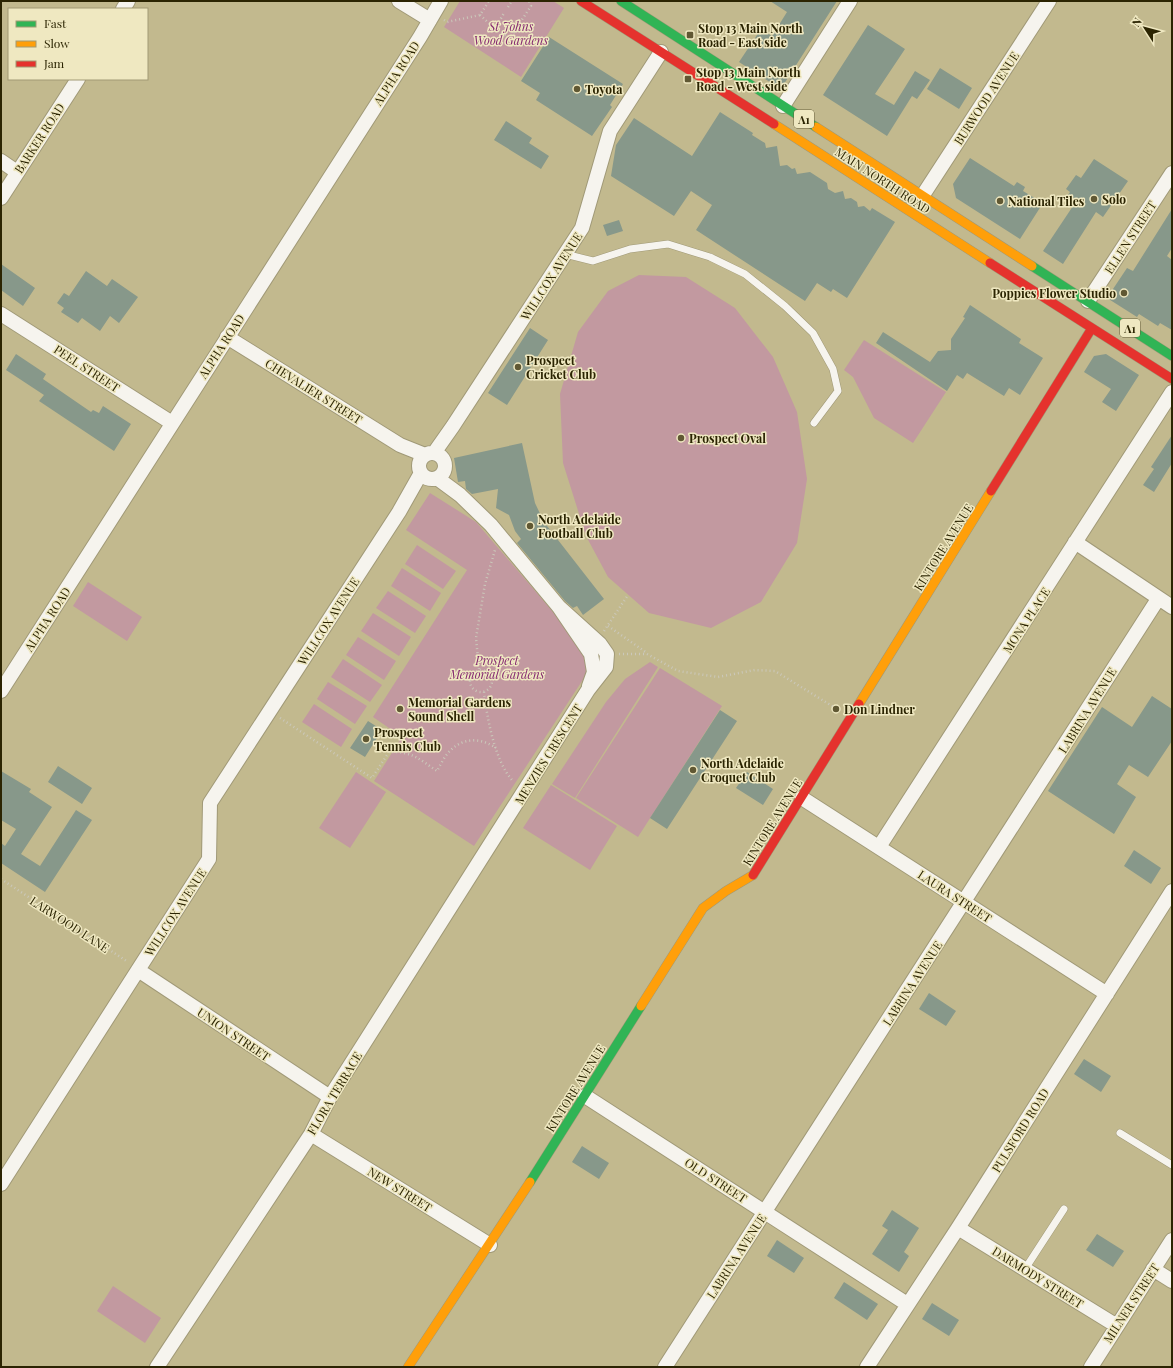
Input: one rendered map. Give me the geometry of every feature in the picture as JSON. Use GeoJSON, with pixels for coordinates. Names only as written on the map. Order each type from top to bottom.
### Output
{"type":"FeatureCollection","features":[{"type":"Feature","properties":{"kind":"main road","name":"MAIN NORTH ROAD"},"geometry":{"type":"LineString","coordinates":[[581,1],[629,14],[783,106],[1092,328],[1172,379]]}},
{"type":"Feature","properties":{"kind":"main road","name":"MAIN NORTH ROAD"},"geometry":{"type":"LineString","coordinates":[[620,1],[661,52],[917,203],[1088,301],[1172,356]]}},
{"type":"Feature","properties":{"kind":"main road","name":"KINTORE AVENUE"},"geometry":{"type":"LineString","coordinates":[[408,1367],[490,1245],[703,908],[726,891],[752,877],[1092,328]]}},
{"type":"Feature","properties":{"kind":"street"},"geometry":{"type":"LineString","coordinates":[[399,1],[432,17]]}},
{"type":"Feature","properties":{"kind":"street","name":"ALPHA ROAD"},"geometry":{"type":"LineString","coordinates":[[1,690],[441,1]]}},
{"type":"Feature","properties":{"kind":"street"},"geometry":{"type":"LineString","coordinates":[[783,106],[850,1]]}},
{"type":"Feature","properties":{"kind":"street","name":"BURWOOD AVENUE"},"geometry":{"type":"LineString","coordinates":[[917,203],[1049,1]]}},
{"type":"Feature","properties":{"kind":"street","name":"WILLCOX AVENUE"},"geometry":{"type":"LineString","coordinates":[[1,1184],[209,859],[210,803],[400,512],[432,466],[453,426],[582,228],[610,131],[661,52]]}},
{"type":"Feature","properties":{"kind":"street","name":"BARKER ROAD"},"geometry":{"type":"LineString","coordinates":[[1,198],[77,80]]}},
{"type":"Feature","properties":{"kind":"street"},"geometry":{"type":"LineString","coordinates":[[1,161],[18,172]]}},
{"type":"Feature","properties":{"kind":"street","name":"ELLEN STREET"},"geometry":{"type":"LineString","coordinates":[[1088,301],[1172,173]]}},
{"type":"Feature","properties":{"kind":"street","name":"PEEL STREET"},"geometry":{"type":"LineString","coordinates":[[1,314],[172,423]]}},
{"type":"Feature","properties":{"kind":"street","name":"CHEVALIER STREET"},"geometry":{"type":"LineString","coordinates":[[227,337],[432,466]]}},
{"type":"Feature","properties":{"kind":"street","name":"MONA PLACE"},"geometry":{"type":"LineString","coordinates":[[879,847],[1172,392]]}},
{"type":"Feature","properties":{"kind":"street","name":"MENZIES CRESCENT"},"geometry":{"type":"LineString","coordinates":[[432,466],[491,525],[559,606],[591,654],[594,672],[588,690]]}},
{"type":"Feature","properties":{"kind":"street"},"geometry":{"type":"LineString","coordinates":[[1076,542],[1158,599],[1172,607]]}},
{"type":"Feature","properties":{"kind":"street","name":"LABRINA AVENUE"},"geometry":{"type":"LineString","coordinates":[[665,1367],[965,902],[1158,599]]}},
{"type":"Feature","properties":{"kind":"street","name":"MENZIES CRESCENT"},"geometry":{"type":"LineString","coordinates":[[508,818],[588,690],[606,667],[607,654],[597,642],[559,606]]}},
{"type":"Feature","properties":{"kind":"street","name":"LAURA STREET"},"geometry":{"type":"LineString","coordinates":[[802,798],[1107,994]]}},
{"type":"Feature","properties":{"kind":"street","name":"FLORA TERRACE"},"geometry":{"type":"LineString","coordinates":[[157,1367],[311,1134],[330,1097],[508,818]]}},
{"type":"Feature","properties":{"kind":"street","name":"PULSFORD ROAD"},"geometry":{"type":"LineString","coordinates":[[867,1367],[958,1228],[1172,891]]}},
{"type":"Feature","properties":{"kind":"street","name":"UNION STREET"},"geometry":{"type":"LineString","coordinates":[[138,969],[330,1097]]}},
{"type":"Feature","properties":{"kind":"street","name":"OLD STREET"},"geometry":{"type":"LineString","coordinates":[[585,1096],[907,1304]]}},
{"type":"Feature","properties":{"kind":"street","name":"NEW STREET"},"geometry":{"type":"LineString","coordinates":[[311,1134],[490,1245]]}},
{"type":"Feature","properties":{"kind":"street","name":"DARMODY STREET"},"geometry":{"type":"LineString","coordinates":[[958,1228],[1117,1326]]}},
{"type":"Feature","properties":{"kind":"street","name":"MILNER STREET"},"geometry":{"type":"LineString","coordinates":[[1091,1367],[1172,1240]]}},
{"type":"Feature","properties":{"kind":"street"},"geometry":{"type":"LineString","coordinates":[[1153,1269],[1172,1281]]}},
{"type":"Feature","properties":{"kind":"lane"},"geometry":{"type":"LineString","coordinates":[[565,254],[593,261],[630,249],[668,244],[710,257],[745,274],[785,306],[813,333],[833,369],[838,391],[814,423]]}},
{"type":"Feature","properties":{"kind":"lane"},"geometry":{"type":"LineString","coordinates":[[1120,1133],[1172,1165]]}},
{"type":"Feature","properties":{"kind":"lane"},"geometry":{"type":"LineString","coordinates":[[1025,1270],[1064,1209]]}},
{"type":"Feature","properties":{"kind":"path"},"geometry":{"type":"LineString","coordinates":[[432,17],[447,22],[480,15],[490,1]]}},
{"type":"Feature","properties":{"kind":"path"},"geometry":{"type":"LineString","coordinates":[[508,7],[512,1]]}},
{"type":"Feature","properties":{"kind":"path"},"geometry":{"type":"LineString","coordinates":[[480,15],[495,29],[510,38],[531,6],[530,1]]}},
{"type":"Feature","properties":{"kind":"path"},"geometry":{"type":"LineString","coordinates":[[495,29],[504,13]]}},
{"type":"Feature","properties":{"kind":"path"},"geometry":{"type":"LineString","coordinates":[[479,669],[476,638],[485,584],[495,550]]}},
{"type":"Feature","properties":{"kind":"path"},"geometry":{"type":"LineString","coordinates":[[597,642],[628,595]]}},
{"type":"Feature","properties":{"kind":"path"},"geometry":{"type":"LineString","coordinates":[[608,626],[647,654],[678,671],[718,677],[755,670],[775,671],[851,718]]}},
{"type":"Feature","properties":{"kind":"path"},"geometry":{"type":"LineString","coordinates":[[607,654],[647,654]]}},
{"type":"Feature","properties":{"kind":"path"},"geometry":{"type":"LineString","coordinates":[[479,669],[471,674],[470,682],[476,690],[484,692]]}},
{"type":"Feature","properties":{"kind":"path"},"geometry":{"type":"LineString","coordinates":[[479,669],[487,672],[492,677],[491,686],[484,692]]}},
{"type":"Feature","properties":{"kind":"path"},"geometry":{"type":"LineString","coordinates":[[484,692],[496,748],[504,769],[513,781]]}},
{"type":"Feature","properties":{"kind":"path"},"geometry":{"type":"LineString","coordinates":[[269,711],[372,778],[389,752],[404,751],[437,771],[450,750],[462,742],[475,740],[487,741],[496,748]]}},
{"type":"Feature","properties":{"kind":"path","name":"LARWOOD LANE"},"geometry":{"type":"LineString","coordinates":[[1,879],[138,969]]}},
{"type":"Feature","properties":{"kind":"green space","name":"St Johns Wood Gardens"},"geometry":{"type":"Polygon","coordinates":[[[460,1],[553,1],[564,8],[521,77],[444,27],[460,1]]]}},
{"type":"Feature","properties":{"kind":"green space","name":"Prospect Oval"},"geometry":{"type":"Polygon","coordinates":[[[639,275],[686,277],[735,308],[773,357],[797,412],[807,479],[797,543],[761,602],[711,628],[649,613],[608,577],[586,536],[563,463],[560,394],[578,332],[608,291],[639,275]]]}},
{"type":"Feature","properties":{"kind":"green space"},"geometry":{"type":"Polygon","coordinates":[[[864,340],[946,392],[913,443],[874,418],[853,377],[844,370],[864,340]]]}},
{"type":"Feature","properties":{"kind":"green space","name":"Prospect Memorial Gardens"},"geometry":{"type":"Polygon","coordinates":[[[430,493],[476,522],[584,648],[588,661],[586,675],[474,846],[374,781],[402,737],[373,717],[467,570],[406,530],[430,493]]]}},
{"type":"Feature","properties":{"kind":"green space"},"geometry":{"type":"Polygon","coordinates":[[[417,545],[456,571],[443,589],[405,564],[417,545]]]}},
{"type":"Feature","properties":{"kind":"green space"},"geometry":{"type":"Polygon","coordinates":[[[402,568],[441,593],[430,611],[391,586],[402,568]]]}},
{"type":"Feature","properties":{"kind":"green space"},"geometry":{"type":"Polygon","coordinates":[[[88,582],[142,617],[127,641],[73,606],[88,582]]]}},
{"type":"Feature","properties":{"kind":"green space"},"geometry":{"type":"Polygon","coordinates":[[[388,591],[426,616],[415,633],[376,608],[388,591]]]}},
{"type":"Feature","properties":{"kind":"green space"},"geometry":{"type":"Polygon","coordinates":[[[373,613],[411,637],[399,656],[361,631],[373,613]]]}},
{"type":"Feature","properties":{"kind":"green space"},"geometry":{"type":"Polygon","coordinates":[[[358,637],[396,661],[384,680],[346,655],[358,637]]]}},
{"type":"Feature","properties":{"kind":"green space"},"geometry":{"type":"Polygon","coordinates":[[[343,659],[382,685],[370,702],[331,677],[343,659]]]}},
{"type":"Feature","properties":{"kind":"green space"},"geometry":{"type":"Polygon","coordinates":[[[650,662],[658,667],[575,798],[552,784],[606,702],[625,679],[650,662]]]}},
{"type":"Feature","properties":{"kind":"green space"},"geometry":{"type":"Polygon","coordinates":[[[660,668],[722,706],[638,837],[576,798],[660,668]]]}},
{"type":"Feature","properties":{"kind":"green space"},"geometry":{"type":"Polygon","coordinates":[[[328,682],[367,706],[355,724],[317,699],[328,682]]]}},
{"type":"Feature","properties":{"kind":"green space"},"geometry":{"type":"Polygon","coordinates":[[[314,704],[352,729],[341,747],[302,722],[314,704]]]}},
{"type":"Feature","properties":{"kind":"green space"},"geometry":{"type":"Polygon","coordinates":[[[356,772],[386,792],[350,848],[319,828],[356,772]]]}},
{"type":"Feature","properties":{"kind":"green space"},"geometry":{"type":"Polygon","coordinates":[[[551,785],[617,826],[590,870],[523,828],[551,785]]]}},
{"type":"Feature","properties":{"kind":"green space"},"geometry":{"type":"Polygon","coordinates":[[[113,1286],[161,1318],[145,1343],[97,1311],[113,1286]]]}},
{"type":"Feature","properties":{"kind":"building"},"geometry":{"type":"Polygon","coordinates":[[[770,1],[837,1],[784,84],[776,86],[739,62],[761,29],[772,36],[787,12],[770,1]]]}},
{"type":"Feature","properties":{"kind":"building"},"geometry":{"type":"Polygon","coordinates":[[[868,25],[905,49],[875,94],[894,105],[915,71],[930,80],[917,99],[912,96],[887,136],[823,95],[868,25]]]}},
{"type":"Feature","properties":{"kind":"building","name":"Toyota"},"geometry":{"type":"Polygon","coordinates":[[[549,37],[623,84],[610,105],[612,107],[592,136],[536,100],[540,93],[521,81],[549,37]]]}},
{"type":"Feature","properties":{"kind":"building"},"geometry":{"type":"Polygon","coordinates":[[[940,68],[972,88],[959,109],[927,89],[940,68]]]}},
{"type":"Feature","properties":{"kind":"building"},"geometry":{"type":"Polygon","coordinates":[[[720,112],[753,133],[752,135],[765,143],[766,148],[777,146],[780,166],[787,165],[792,169],[795,168],[797,174],[810,172],[827,183],[828,189],[835,193],[843,191],[845,199],[851,198],[857,202],[858,207],[864,206],[870,211],[872,208],[895,222],[847,298],[833,289],[831,292],[817,283],[805,301],[696,230],[712,205],[691,191],[674,216],[611,176],[616,145],[634,118],[692,156],[720,112]]]}},
{"type":"Feature","properties":{"kind":"building"},"geometry":{"type":"Polygon","coordinates":[[[506,121],[532,138],[529,143],[549,156],[541,169],[494,140],[506,121]]]}},
{"type":"Feature","properties":{"kind":"building","name":"National Tiles"},"geometry":{"type":"Polygon","coordinates":[[[970,158],[1014,186],[1017,182],[1025,187],[1023,191],[1043,203],[1020,239],[956,198],[953,184],[970,158]]]}},
{"type":"Feature","properties":{"kind":"building"},"geometry":{"type":"Polygon","coordinates":[[[1094,159],[1128,181],[1103,217],[1096,212],[1063,264],[1043,251],[1077,200],[1068,195],[1070,192],[1066,189],[1076,175],[1081,178],[1094,159]]]}},
{"type":"Feature","properties":{"kind":"building"},"geometry":{"type":"Polygon","coordinates":[[[1172,209],[1172,248],[1167,256],[1172,260],[1172,330],[1160,323],[1158,326],[1139,314],[1137,317],[1107,298],[1127,268],[1133,271],[1172,209]]]}},
{"type":"Feature","properties":{"kind":"building"},"geometry":{"type":"Polygon","coordinates":[[[619,220],[623,231],[607,236],[603,225],[619,220]]]}},
{"type":"Feature","properties":{"kind":"building"},"geometry":{"type":"Polygon","coordinates":[[[1,264],[35,288],[23,306],[1,290],[1,264]]]}},
{"type":"Feature","properties":{"kind":"building"},"geometry":{"type":"Polygon","coordinates":[[[86,271],[107,286],[112,279],[138,297],[119,323],[110,316],[100,331],[82,318],[78,323],[61,312],[64,308],[57,303],[64,293],[69,296],[86,271]]]}},
{"type":"Feature","properties":{"kind":"building"},"geometry":{"type":"Polygon","coordinates":[[[970,305],[1021,339],[1019,343],[1043,358],[1020,395],[1009,388],[1004,396],[967,373],[963,379],[957,375],[947,391],[876,343],[883,332],[930,362],[938,351],[951,350],[951,339],[965,318],[963,317],[970,305]]]}},
{"type":"Feature","properties":{"kind":"building","name":"Prospect Cricket Club"},"geometry":{"type":"Polygon","coordinates":[[[530,328],[548,340],[507,405],[488,393],[530,328]]]}},
{"type":"Feature","properties":{"kind":"building"},"geometry":{"type":"Polygon","coordinates":[[[16,354],[46,374],[43,379],[91,412],[93,410],[99,413],[103,406],[131,424],[114,451],[39,401],[44,395],[6,370],[16,354]]]}},
{"type":"Feature","properties":{"kind":"building"},"geometry":{"type":"Polygon","coordinates":[[[1106,354],[1139,375],[1116,411],[1102,402],[1111,389],[1084,372],[1094,356],[1106,354]]]}},
{"type":"Feature","properties":{"kind":"building"},"geometry":{"type":"Polygon","coordinates":[[[1172,435],[1172,463],[1154,492],[1143,485],[1154,469],[1151,467],[1172,435]]]}},
{"type":"Feature","properties":{"kind":"building","name":"North Adelaide Football Club"},"geometry":{"type":"Polygon","coordinates":[[[522,443],[535,503],[544,522],[604,599],[583,615],[577,606],[573,608],[565,601],[517,543],[521,539],[515,531],[509,515],[496,508],[498,489],[472,494],[466,489],[465,481],[458,482],[454,458],[522,443]]]}},
{"type":"Feature","properties":{"kind":"building"},"geometry":{"type":"Polygon","coordinates":[[[1152,696],[1172,709],[1172,741],[1148,777],[1129,765],[1117,784],[1136,797],[1114,834],[1048,791],[1102,707],[1132,727],[1152,696]]]}},
{"type":"Feature","properties":{"kind":"building","name":"North Adelaide Croquet Club"},"geometry":{"type":"Polygon","coordinates":[[[720,710],[737,721],[667,829],[650,818],[720,710]]]}},
{"type":"Feature","properties":{"kind":"building","name":"Prospect Tennis Club"},"geometry":{"type":"Polygon","coordinates":[[[368,721],[382,730],[365,757],[350,748],[368,721]]]}},
{"type":"Feature","properties":{"kind":"building"},"geometry":{"type":"Polygon","coordinates":[[[58,766],[92,788],[82,804],[48,782],[58,766]]]}},
{"type":"Feature","properties":{"kind":"building"},"geometry":{"type":"Polygon","coordinates":[[[1,771],[31,789],[29,792],[52,807],[21,854],[40,866],[76,810],[92,820],[45,892],[1,863],[1,843],[5,846],[16,829],[1,820],[1,771]]]}},
{"type":"Feature","properties":{"kind":"building"},"geometry":{"type":"Polygon","coordinates":[[[747,772],[773,789],[763,805],[736,788],[747,772]]]}},
{"type":"Feature","properties":{"kind":"building"},"geometry":{"type":"Polygon","coordinates":[[[1134,850],[1161,868],[1151,884],[1124,866],[1134,850]]]}},
{"type":"Feature","properties":{"kind":"building"},"geometry":{"type":"Polygon","coordinates":[[[929,993],[956,1011],[946,1026],[919,1009],[929,993]]]}},
{"type":"Feature","properties":{"kind":"building"},"geometry":{"type":"Polygon","coordinates":[[[1084,1059],[1111,1076],[1101,1092],[1074,1074],[1084,1059]]]}},
{"type":"Feature","properties":{"kind":"building"},"geometry":{"type":"Polygon","coordinates":[[[582,1146],[609,1163],[599,1179],[572,1162],[582,1146]]]}},
{"type":"Feature","properties":{"kind":"building"},"geometry":{"type":"Polygon","coordinates":[[[892,1210],[919,1228],[904,1252],[909,1256],[899,1272],[872,1254],[888,1230],[882,1226],[892,1210]]]}},
{"type":"Feature","properties":{"kind":"building"},"geometry":{"type":"Polygon","coordinates":[[[1097,1234],[1124,1251],[1113,1267],[1086,1250],[1097,1234]]]}},
{"type":"Feature","properties":{"kind":"building"},"geometry":{"type":"Polygon","coordinates":[[[777,1240],[804,1258],[794,1273],[767,1256],[777,1240]]]}},
{"type":"Feature","properties":{"kind":"building"},"geometry":{"type":"Polygon","coordinates":[[[844,1282],[878,1304],[867,1320],[834,1298],[844,1282]]]}},
{"type":"Feature","properties":{"kind":"building"},"geometry":{"type":"Polygon","coordinates":[[[932,1303],[959,1320],[949,1336],[922,1319],[932,1303]]]}},
{"type":"Feature","properties":{"kind":"traffic: fast"},"geometry":{"type":"LineString","coordinates":[[621,1],[816,127]]}},
{"type":"Feature","properties":{"kind":"traffic: fast"},"geometry":{"type":"LineString","coordinates":[[1032,266],[1172,356]]}},
{"type":"Feature","properties":{"kind":"traffic: fast"},"geometry":{"type":"LineString","coordinates":[[530,1182],[641,1006]]}},
{"type":"Feature","properties":{"kind":"traffic: slow"},"geometry":{"type":"LineString","coordinates":[[774,124],[990,263]]}},
{"type":"Feature","properties":{"kind":"traffic: slow"},"geometry":{"type":"LineString","coordinates":[[816,127],[1032,266]]}},
{"type":"Feature","properties":{"kind":"traffic: slow"},"geometry":{"type":"LineString","coordinates":[[859,704],[991,491]]}},
{"type":"Feature","properties":{"kind":"traffic: slow"},"geometry":{"type":"LineString","coordinates":[[641,1006],[703,908],[726,891],[753,875]]}},
{"type":"Feature","properties":{"kind":"traffic: slow"},"geometry":{"type":"LineString","coordinates":[[408,1367],[530,1182]]}},
{"type":"Feature","properties":{"kind":"traffic: jam"},"geometry":{"type":"LineString","coordinates":[[581,1],[774,124]]}},
{"type":"Feature","properties":{"kind":"traffic: jam"},"geometry":{"type":"LineString","coordinates":[[990,263],[1172,379]]}},
{"type":"Feature","properties":{"kind":"traffic: jam"},"geometry":{"type":"LineString","coordinates":[[991,491],[1092,328]]}},
{"type":"Feature","properties":{"kind":"traffic: jam"},"geometry":{"type":"LineString","coordinates":[[753,875],[859,704]]}},
{"type":"Feature","properties":{"kind":"place","name":"Stop 13 Main North Road - East side"},"geometry":{"type":"Point","coordinates":[690,35]}},
{"type":"Feature","properties":{"kind":"place","name":"Stop 13 Main North Road - West side"},"geometry":{"type":"Point","coordinates":[688,79]}},
{"type":"Feature","properties":{"kind":"place","name":"Toyota"},"geometry":{"type":"Point","coordinates":[577,89]}},
{"type":"Feature","properties":{"kind":"place","name":"Solo"},"geometry":{"type":"Point","coordinates":[1094,199]}},
{"type":"Feature","properties":{"kind":"place","name":"National Tiles"},"geometry":{"type":"Point","coordinates":[1000,201]}},
{"type":"Feature","properties":{"kind":"place","name":"Poppies Flower Studio"},"geometry":{"type":"Point","coordinates":[1124,293]}},
{"type":"Feature","properties":{"kind":"place","name":"Prospect Cricket Club"},"geometry":{"type":"Point","coordinates":[518,367]}},
{"type":"Feature","properties":{"kind":"place","name":"Prospect Oval"},"geometry":{"type":"Point","coordinates":[681,438]}},
{"type":"Feature","properties":{"kind":"place","name":"North Adelaide Football Club"},"geometry":{"type":"Point","coordinates":[530,526]}},
{"type":"Feature","properties":{"kind":"place","name":"Memorial Gardens Sound Shell"},"geometry":{"type":"Point","coordinates":[400,709]}},
{"type":"Feature","properties":{"kind":"place","name":"Don Lindner"},"geometry":{"type":"Point","coordinates":[836,709]}},
{"type":"Feature","properties":{"kind":"place","name":"Prospect Tennis Club"},"geometry":{"type":"Point","coordinates":[366,739]}},
{"type":"Feature","properties":{"kind":"place","name":"North Adelaide Croquet Club"},"geometry":{"type":"Point","coordinates":[693,770]}}]}
